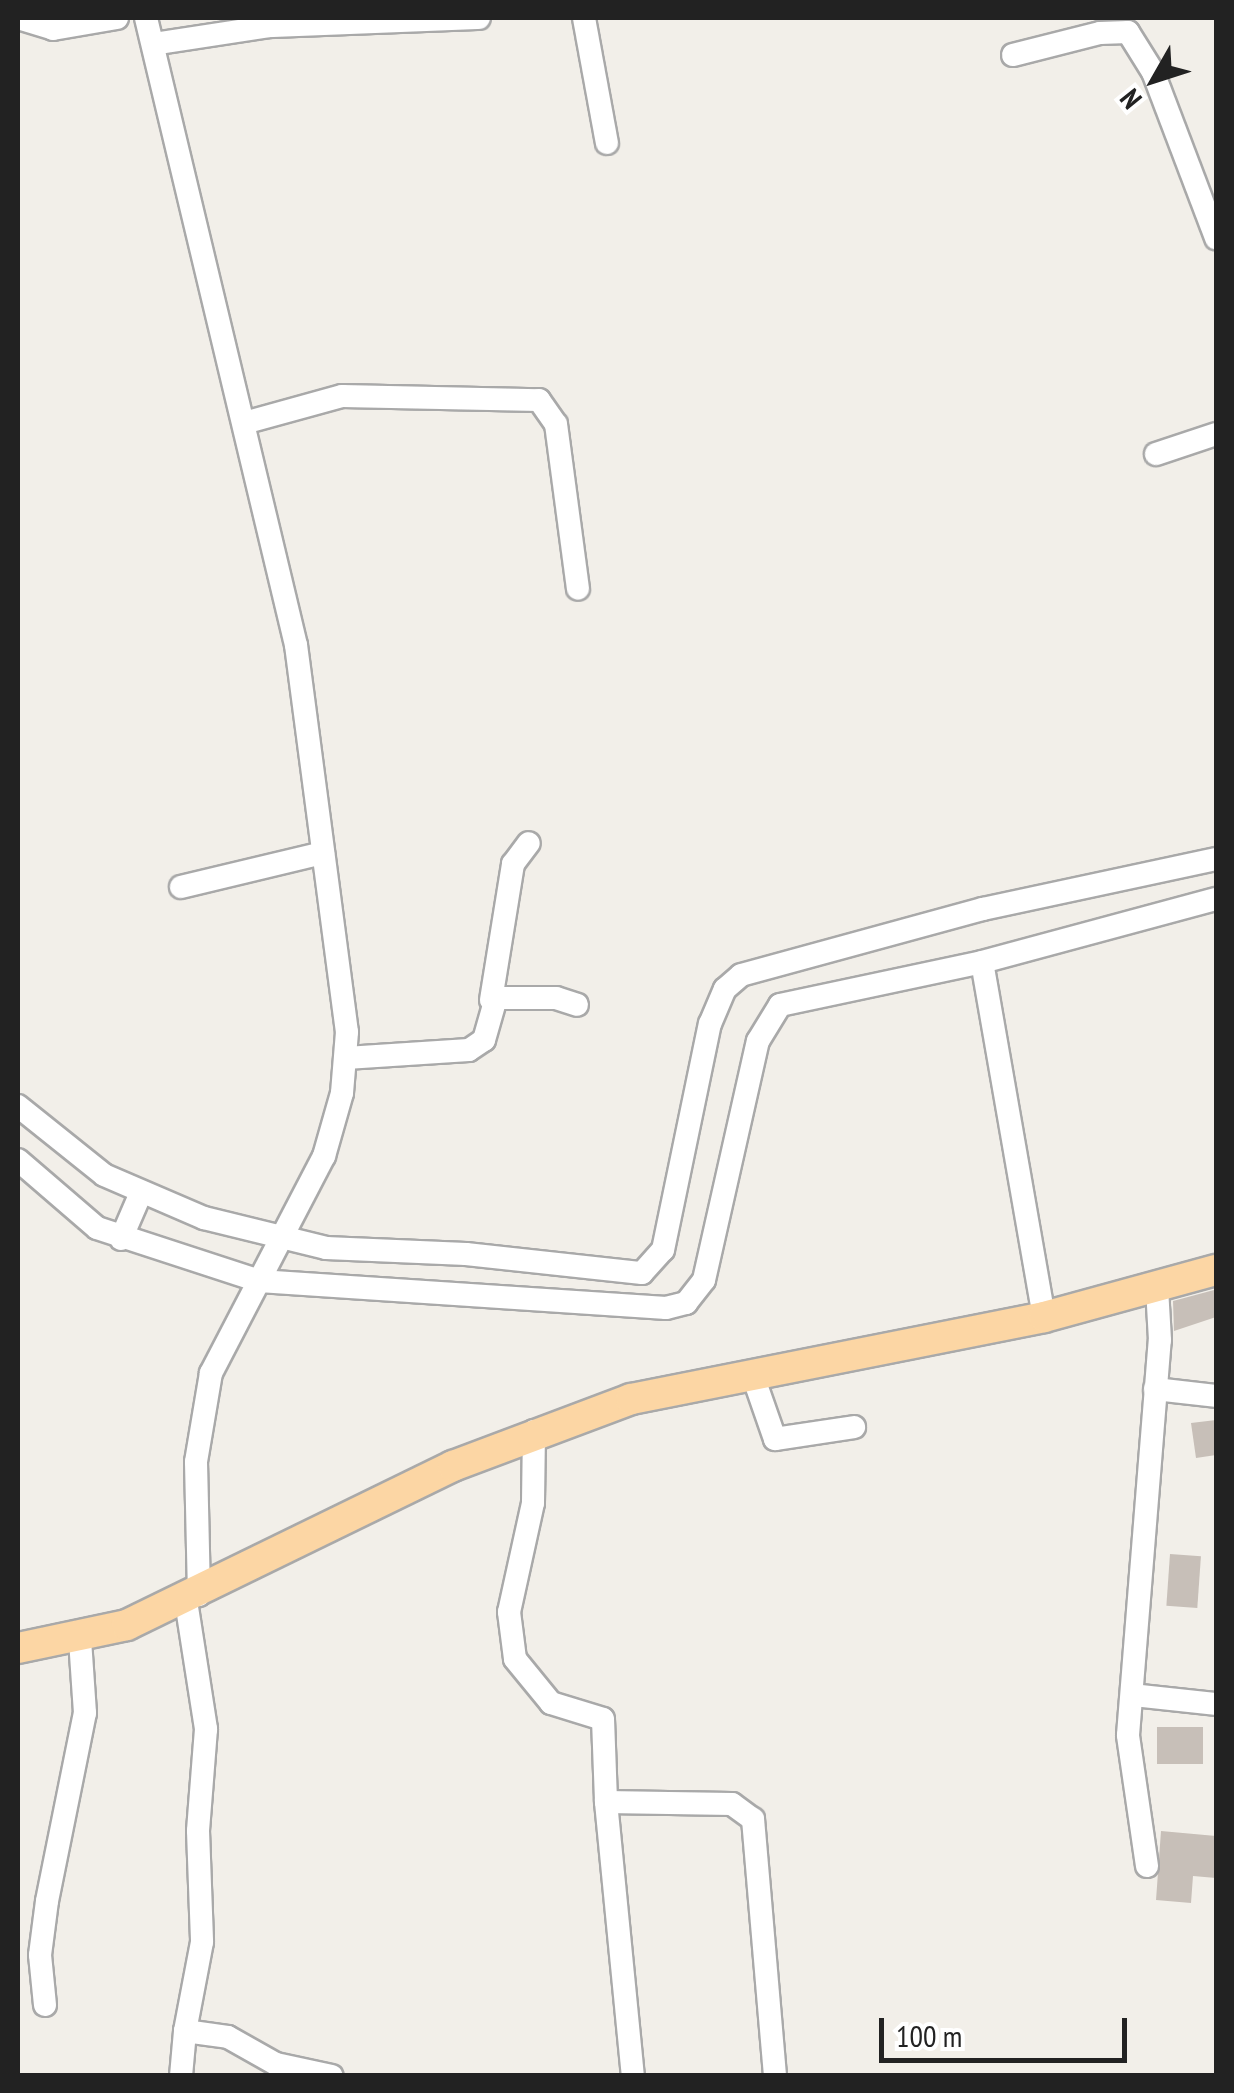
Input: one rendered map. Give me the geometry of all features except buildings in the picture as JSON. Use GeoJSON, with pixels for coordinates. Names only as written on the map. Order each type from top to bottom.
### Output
{"type":"FeatureCollection","features":[{"type":"Feature","properties":{"kind":"main road"},"geometry":{"type":"LineString","coordinates":[[18,1648],[80,1639],[192,1598],[534,1431],[631,1399],[1044,1318],[1216,1270]]}},
{"type":"Feature","properties":{"kind":"street"},"geometry":{"type":"LineString","coordinates":[[18,18],[53,29],[117,18]]}},
{"type":"Feature","properties":{"kind":"street"},"geometry":{"type":"LineString","coordinates":[[146,18],[296,644],[346,1058],[324,1156],[283,1238],[221,1346],[200,1418],[192,1598],[206,1729],[198,1832],[202,1942],[185,2031],[182,2076]]}},
{"type":"Feature","properties":{"kind":"street"},"geometry":{"type":"LineString","coordinates":[[152,44],[304,22],[479,18]]}},
{"type":"Feature","properties":{"kind":"street"},"geometry":{"type":"LineString","coordinates":[[584,18],[607,142]]}},
{"type":"Feature","properties":{"kind":"street"},"geometry":{"type":"LineString","coordinates":[[1013,55],[1126,25],[1152,72],[1216,238]]}},
{"type":"Feature","properties":{"kind":"street"},"geometry":{"type":"LineString","coordinates":[[244,423],[342,396],[539,400],[556,424],[578,588]]}},
{"type":"Feature","properties":{"kind":"street"},"geometry":{"type":"LineString","coordinates":[[1156,454],[1216,434]]}},
{"type":"Feature","properties":{"kind":"street"},"geometry":{"type":"LineString","coordinates":[[346,1058],[469,1050],[484,1040],[513,864],[529,844]]}},
{"type":"Feature","properties":{"kind":"street"},"geometry":{"type":"LineString","coordinates":[[181,888],[324,853]]}},
{"type":"Feature","properties":{"kind":"street"},"geometry":{"type":"LineString","coordinates":[[18,1106],[139,1198],[204,1218],[326,1248],[466,1254],[642,1274],[663,1250],[710,1024],[725,989],[741,975],[983,908],[1216,859]]}},
{"type":"Feature","properties":{"kind":"street"},"geometry":{"type":"LineString","coordinates":[[18,1160],[74,1211],[123,1234],[261,1278],[626,1309],[686,1303],[704,1280],[758,1041],[780,1005],[982,962],[1216,899]]}},
{"type":"Feature","properties":{"kind":"street"},"geometry":{"type":"LineString","coordinates":[[982,962],[1044,1318]]}},
{"type":"Feature","properties":{"kind":"street"},"geometry":{"type":"LineString","coordinates":[[491,1000],[556,998],[577,1005]]}},
{"type":"Feature","properties":{"kind":"street"},"geometry":{"type":"LineString","coordinates":[[123,1234],[139,1198]]}},
{"type":"Feature","properties":{"kind":"street"},"geometry":{"type":"LineString","coordinates":[[1147,1866],[1129,1754],[1155,1390],[1156,1288]]}},
{"type":"Feature","properties":{"kind":"street"},"geometry":{"type":"LineString","coordinates":[[752,1373],[766,1428],[776,1439],[854,1427]]}},
{"type":"Feature","properties":{"kind":"street"},"geometry":{"type":"LineString","coordinates":[[1155,1390],[1216,1396]]}},
{"type":"Feature","properties":{"kind":"street"},"geometry":{"type":"LineString","coordinates":[[534,1431],[533,1503],[509,1612],[510,1642],[537,1691],[551,1703],[602,1719],[606,1802],[634,2076]]}},
{"type":"Feature","properties":{"kind":"street"},"geometry":{"type":"LineString","coordinates":[[45,2005],[40,1955],[46,1901],[85,1713],[80,1639]]}},
{"type":"Feature","properties":{"kind":"street"},"geometry":{"type":"LineString","coordinates":[[1133,1696],[1216,1704]]}},
{"type":"Feature","properties":{"kind":"street"},"geometry":{"type":"LineString","coordinates":[[606,1802],[732,1804],[753,1818],[774,2076]]}},
{"type":"Feature","properties":{"kind":"street"},"geometry":{"type":"LineString","coordinates":[[185,2031],[228,2038],[276,2064],[332,2076]]}}]}
